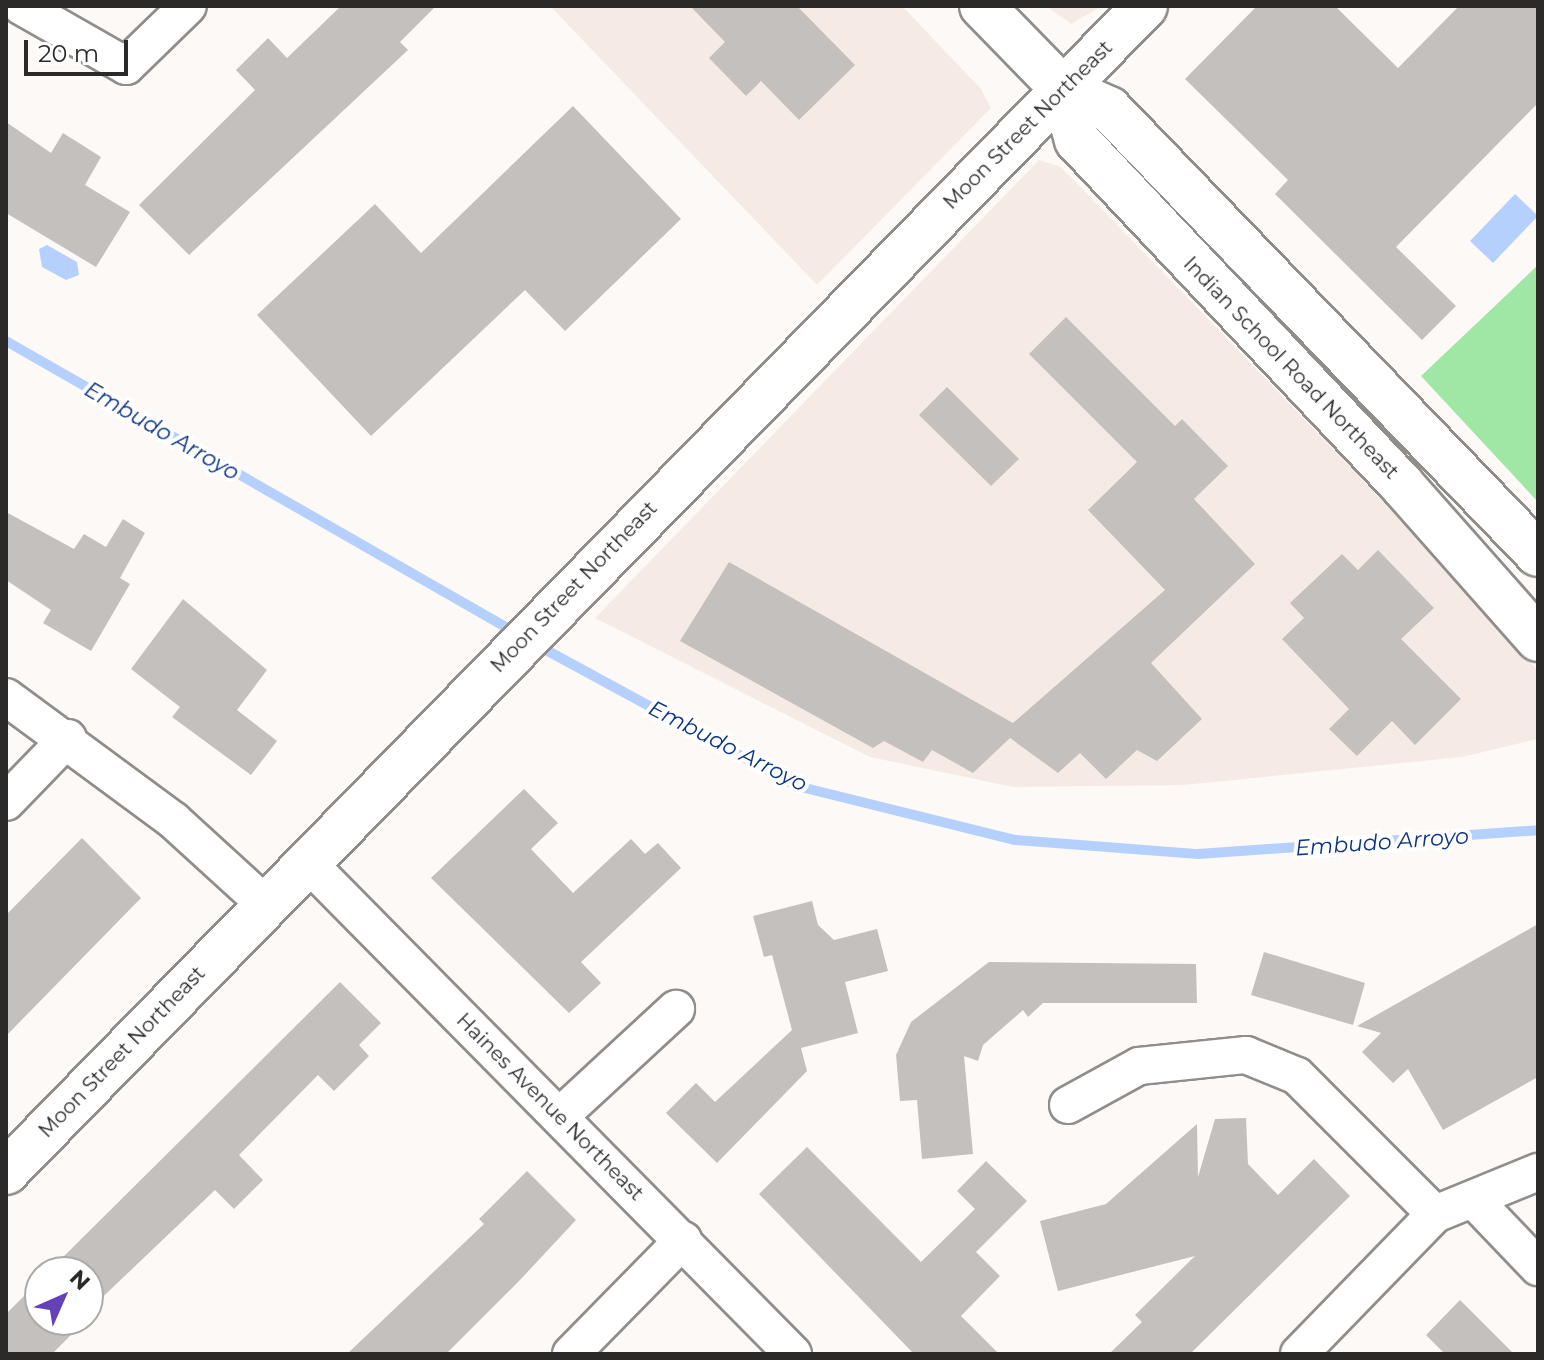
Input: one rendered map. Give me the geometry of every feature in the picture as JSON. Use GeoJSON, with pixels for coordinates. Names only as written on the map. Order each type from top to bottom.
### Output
{"type":"FeatureCollection","features":[{"type":"Feature","properties":{"kind":"street"},"geometry":{"type":"LineString","coordinates":[[21,6],[126,66],[188,6]]}},
{"type":"Feature","properties":{"kind":"street","name":"Indian School Road Northeast"},"geometry":{"type":"LineString","coordinates":[[982,6],[1062,88],[1109,109],[1538,554]]}},
{"type":"Feature","properties":{"kind":"street","name":"Moon Street Northeast"},"geometry":{"type":"LineString","coordinates":[[6,1172],[555,606],[1145,6]]}},
{"type":"Feature","properties":{"kind":"street","name":"Indian School Road Northeast"},"geometry":{"type":"LineString","coordinates":[[1062,88],[1077,140],[1538,639]]}},
{"type":"Feature","properties":{"kind":"street"},"geometry":{"type":"LineString","coordinates":[[6,697],[68,738],[265,904]]}},
{"type":"Feature","properties":{"kind":"street"},"geometry":{"type":"LineString","coordinates":[[6,802],[68,738]]}},
{"type":"Feature","properties":{"kind":"street","name":"Haines Avenue Northeast"},"geometry":{"type":"LineString","coordinates":[[306,861],[793,1354]]}},
{"type":"Feature","properties":{"kind":"street"},"geometry":{"type":"LineString","coordinates":[[560,1116],[676,1009]]}},
{"type":"Feature","properties":{"kind":"street"},"geometry":{"type":"LineString","coordinates":[[1068,1105],[1139,1066],[1246,1055],[1297,1076],[1435,1214]]}},
{"type":"Feature","properties":{"kind":"street"},"geometry":{"type":"LineString","coordinates":[[1299,1354],[1435,1214],[1538,1172]]}},
{"type":"Feature","properties":{"kind":"street"},"geometry":{"type":"LineString","coordinates":[[1474,1200],[1538,1267]]}},
{"type":"Feature","properties":{"kind":"street"},"geometry":{"type":"LineString","coordinates":[[571,1354],[683,1240]]}},
{"type":"Feature","properties":{"kind":"shaded area"},"geometry":{"type":"Polygon","coordinates":[[[550,6],[902,6],[981,89],[991,108],[817,285],[550,6]]]}},
{"type":"Feature","properties":{"kind":"shaded area"},"geometry":{"type":"Polygon","coordinates":[[[1046,6],[1102,6],[1071,24],[1046,6]]]}},
{"type":"Feature","properties":{"kind":"shaded area"},"geometry":{"type":"Polygon","coordinates":[[[1039,160],[1061,167],[1353,469],[1538,671],[1538,739],[1462,757],[1184,785],[1013,787],[870,757],[595,618],[1039,160]]]}},
{"type":"Feature","properties":{"kind":"green space"},"geometry":{"type":"Polygon","coordinates":[[[1538,265],[1538,502],[1421,376],[1538,265]]]}},
{"type":"Feature","properties":{"kind":"water"},"geometry":{"type":"Polygon","coordinates":[[[1515,194],[1538,216],[1493,263],[1470,241],[1515,194]]]}},
{"type":"Feature","properties":{"kind":"water"},"geometry":{"type":"Polygon","coordinates":[[[47,245],[77,262],[79,275],[66,280],[42,267],[39,249],[47,245]]]}},
{"type":"Feature","properties":{"kind":"building"},"geometry":{"type":"Polygon","coordinates":[[[341,6],[436,6],[400,42],[408,50],[189,255],[139,205],[255,90],[236,70],[268,38],[287,58],[341,6]]]}},
{"type":"Feature","properties":{"kind":"building"},"geometry":{"type":"Polygon","coordinates":[[[690,6],[797,6],[855,65],[799,120],[761,81],[746,96],[709,58],[725,42],[690,6]]]}},
{"type":"Feature","properties":{"kind":"building"},"geometry":{"type":"Polygon","coordinates":[[[1257,6],[1335,6],[1398,68],[1459,6],[1538,6],[1538,103],[1396,247],[1456,306],[1422,340],[1275,194],[1288,180],[1185,79],[1257,6]]]}},
{"type":"Feature","properties":{"kind":"building"},"geometry":{"type":"Polygon","coordinates":[[[573,106],[681,219],[565,331],[525,290],[371,436],[257,315],[375,204],[421,253],[573,106]]]}},
{"type":"Feature","properties":{"kind":"building"},"geometry":{"type":"Polygon","coordinates":[[[6,122],[51,153],[63,133],[101,157],[85,185],[130,212],[96,267],[6,213],[6,122]]]}},
{"type":"Feature","properties":{"kind":"building"},"geometry":{"type":"Polygon","coordinates":[[[1066,317],[1175,426],[1182,419],[1228,466],[1194,499],[1255,564],[1151,663],[1202,719],[1157,761],[1137,750],[1106,779],[1080,753],[1058,773],[1010,738],[973,773],[932,750],[923,762],[884,741],[873,748],[680,641],[729,562],[1013,723],[1165,590],[1088,510],[1137,462],[1029,354],[1066,317]]]}},
{"type":"Feature","properties":{"kind":"building"},"geometry":{"type":"Polygon","coordinates":[[[947,387],[1019,459],[991,486],[919,415],[947,387]]]}},
{"type":"Feature","properties":{"kind":"building"},"geometry":{"type":"Polygon","coordinates":[[[6,512],[74,549],[84,534],[106,547],[123,519],[145,533],[120,578],[130,584],[91,651],[43,623],[51,610],[6,580],[6,512]]]}},
{"type":"Feature","properties":{"kind":"building"},"geometry":{"type":"Polygon","coordinates":[[[1378,550],[1434,608],[1401,639],[1461,699],[1415,745],[1392,721],[1357,756],[1329,729],[1349,709],[1282,639],[1304,618],[1290,603],[1342,554],[1358,570],[1378,550]]]}},
{"type":"Feature","properties":{"kind":"building"},"geometry":{"type":"Polygon","coordinates":[[[183,599],[267,670],[237,710],[277,741],[251,775],[172,717],[180,707],[131,669],[183,599]]]}},
{"type":"Feature","properties":{"kind":"building"},"geometry":{"type":"Polygon","coordinates":[[[524,789],[558,823],[531,849],[573,893],[631,839],[645,854],[658,843],[681,868],[581,962],[601,983],[569,1013],[431,878],[524,789]]]}},
{"type":"Feature","properties":{"kind":"building"},"geometry":{"type":"Polygon","coordinates":[[[82,838],[141,898],[6,1036],[6,915],[82,838]]]}},
{"type":"Feature","properties":{"kind":"building"},"geometry":{"type":"Polygon","coordinates":[[[812,901],[818,925],[834,940],[877,929],[888,971],[845,982],[858,1033],[801,1048],[807,1071],[717,1163],[666,1113],[696,1083],[715,1102],[792,1030],[772,955],[764,957],[753,916],[812,901]]]}},
{"type":"Feature","properties":{"kind":"building"},"geometry":{"type":"Polygon","coordinates":[[[1538,924],[1538,1077],[1443,1130],[1408,1069],[1393,1083],[1362,1052],[1381,1033],[1357,1026],[1538,924]]]}},
{"type":"Feature","properties":{"kind":"building"},"geometry":{"type":"Polygon","coordinates":[[[1264,952],[1365,983],[1353,1025],[1251,995],[1264,952]]]}},
{"type":"Feature","properties":{"kind":"building"},"geometry":{"type":"Polygon","coordinates":[[[989,962],[1196,964],[1197,1003],[1043,1003],[1028,1017],[1023,1010],[983,1045],[978,1061],[964,1056],[973,1154],[922,1159],[917,1100],[900,1101],[896,1055],[911,1022],[989,962]]]}},
{"type":"Feature","properties":{"kind":"building"},"geometry":{"type":"Polygon","coordinates":[[[340,982],[381,1023],[359,1045],[369,1056],[334,1091],[318,1075],[239,1155],[263,1180],[234,1209],[215,1190],[104,1296],[104,1256],[64,1256],[340,982]]]}},
{"type":"Feature","properties":{"kind":"building"},"geometry":{"type":"Polygon","coordinates":[[[1246,1118],[1248,1164],[1278,1195],[1314,1159],[1350,1196],[1190,1354],[1109,1354],[1142,1322],[1135,1315],[1195,1256],[1058,1291],[1040,1221],[1106,1204],[1197,1124],[1198,1177],[1215,1119],[1246,1118]]]}},
{"type":"Feature","properties":{"kind":"building"},"geometry":{"type":"Polygon","coordinates":[[[807,1147],[921,1262],[975,1209],[957,1191],[986,1161],[1027,1201],[976,1252],[1000,1276],[961,1316],[999,1354],[914,1354],[759,1194],[807,1147]]]}},
{"type":"Feature","properties":{"kind":"building"},"geometry":{"type":"Polygon","coordinates":[[[527,1171],[576,1220],[519,1281],[446,1354],[347,1354],[484,1224],[479,1219],[527,1171]]]}},
{"type":"Feature","properties":{"kind":"building"},"geometry":{"type":"Polygon","coordinates":[[[24,1296],[24,1336],[70,1336],[52,1354],[6,1354],[6,1314],[24,1296]]]}},
{"type":"Feature","properties":{"kind":"building"},"geometry":{"type":"Polygon","coordinates":[[[1460,1300],[1514,1354],[1445,1354],[1426,1335],[1460,1300]]]}},
{"type":"Feature","properties":{"kind":"waterway","name":"Embudo Arroyo"},"geometry":{"type":"LineString","coordinates":[[6,341],[518,634]]}},
{"type":"Feature","properties":{"kind":"waterway","name":"Embudo Arroyo"},"geometry":{"type":"LineString","coordinates":[[535,644],[797,786],[1015,840],[1198,854],[1538,830]]}}]}
